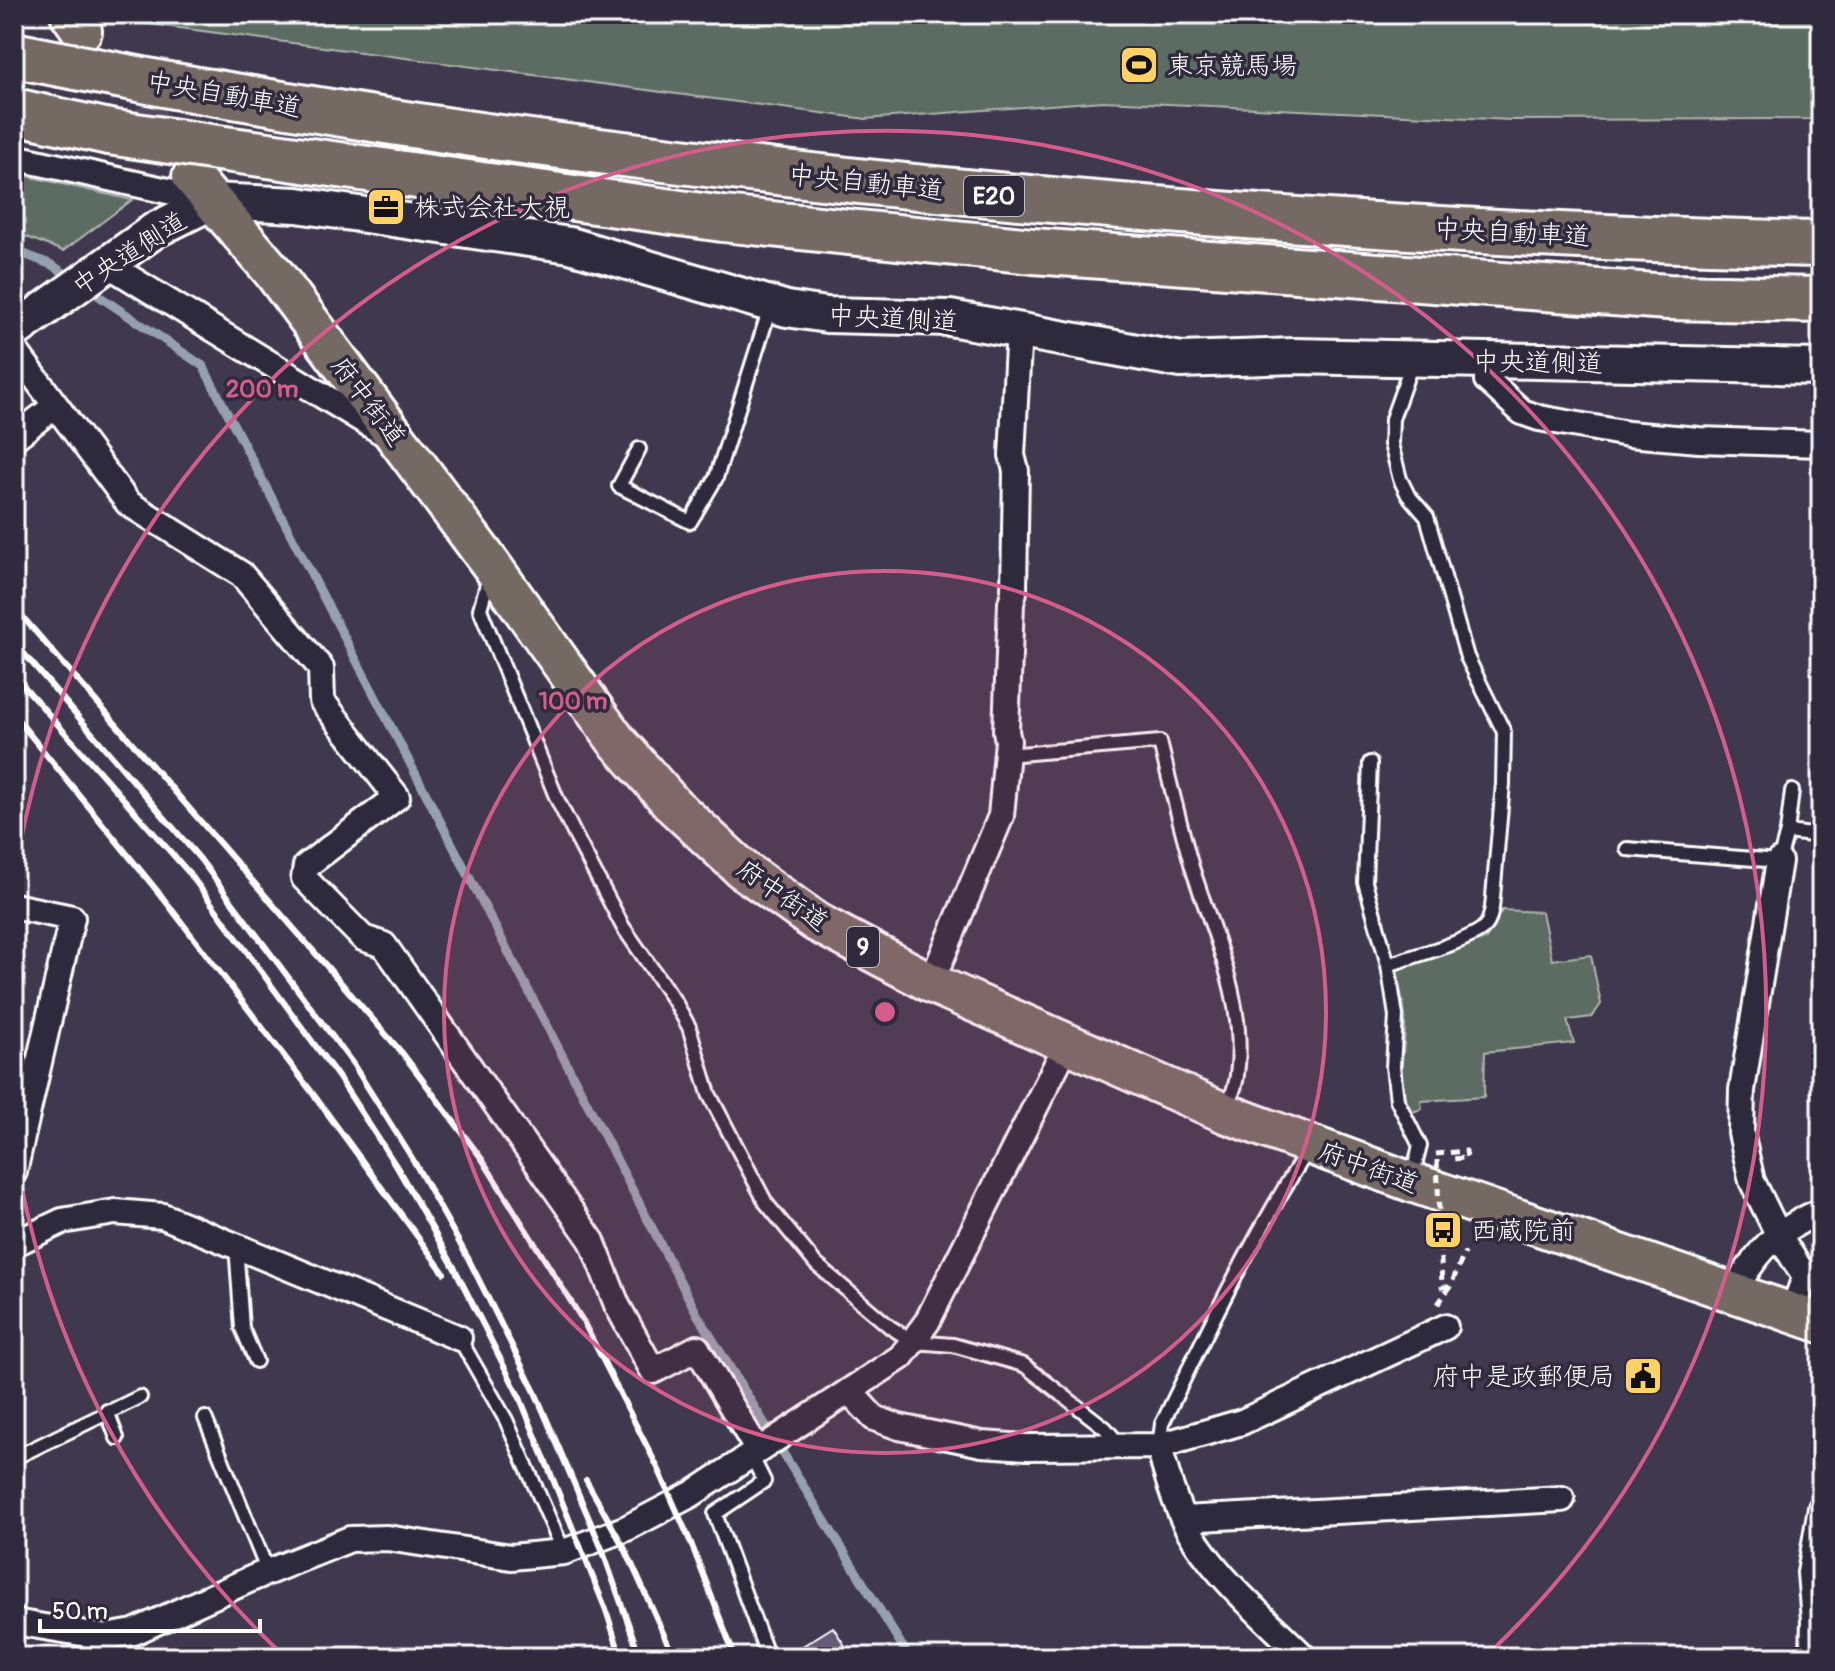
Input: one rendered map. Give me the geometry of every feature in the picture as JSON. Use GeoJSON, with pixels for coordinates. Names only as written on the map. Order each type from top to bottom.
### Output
{"type":"FeatureCollection","features":[{"type":"Feature","properties":{"kind":"highway","name":"中央自動車道"},"geometry":{"type":"LineString","coordinates":[[14,55],[174,86],[414,126],[727,167],[1007,197],[1343,223],[1670,241],[1821,244]]}},
{"type":"Feature","properties":{"kind":"highway","name":"中央自動車道"},"geometry":{"type":"LineString","coordinates":[[14,111],[109,132],[407,177],[723,219],[847,232],[1033,251],[1341,275],[1668,297],[1821,300]]}},
{"type":"Feature","properties":{"kind":"main road","name":"府中街道"},"geometry":{"type":"LineString","coordinates":[[202,189],[273,272],[492,566],[615,739],[674,806],[742,869],[816,922],[931,983],[1225,1113],[1310,1146],[1423,1168],[1733,1293],[1807,1318]]}},
{"type":"Feature","properties":{"kind":"street"},"geometry":{"type":"LineString","coordinates":[[14,157],[202,189]]}},
{"type":"Feature","properties":{"kind":"street","name":"中央道側道"},"geometry":{"type":"LineString","coordinates":[[14,331],[155,230],[202,189],[570,245],[771,305],[827,315],[950,318],[1181,360],[1294,356],[1821,367]]}},
{"type":"Feature","properties":{"kind":"street"},"geometry":{"type":"LineString","coordinates":[[107,264],[401,443]]}},
{"type":"Feature","properties":{"kind":"street"},"geometry":{"type":"LineString","coordinates":[[931,983],[1001,816],[1007,755],[1014,577],[1016,471],[1012,455],[1019,329]]}},
{"type":"Feature","properties":{"kind":"street"},"geometry":{"type":"LineString","coordinates":[[14,349],[128,503],[241,574],[321,668],[322,701],[397,797],[306,866],[304,878],[363,938],[384,945],[592,1241],[617,1305],[653,1371],[697,1348],[764,1447]]}},
{"type":"Feature","properties":{"kind":"street"},"geometry":{"type":"LineString","coordinates":[[1489,361],[1487,380],[1522,412],[1539,418],[1628,434],[1821,444]]}},
{"type":"Feature","properties":{"kind":"street"},"geometry":{"type":"LineString","coordinates":[[14,438],[55,406]]}},
{"type":"Feature","properties":{"kind":"street"},"geometry":{"type":"LineString","coordinates":[[1779,861],[1742,1090],[1741,1133],[1752,1181],[1778,1234],[1805,1277],[1807,1318]]}},
{"type":"Feature","properties":{"kind":"street"},"geometry":{"type":"LineString","coordinates":[[14,906],[72,918],[14,1172]]}},
{"type":"Feature","properties":{"kind":"street"},"geometry":{"type":"LineString","coordinates":[[14,1622],[100,1647],[350,1539],[387,1538],[511,1557],[564,1552],[588,1545],[659,1512],[901,1357],[927,1322],[1067,1044]]}},
{"type":"Feature","properties":{"kind":"street"},"geometry":{"type":"LineString","coordinates":[[1733,1293],[1752,1260],[1778,1234],[1821,1211]]}},
{"type":"Feature","properties":{"kind":"street"},"geometry":{"type":"LineString","coordinates":[[14,1244],[62,1221],[115,1212],[163,1216],[459,1338]]}},
{"type":"Feature","properties":{"kind":"street"},"geometry":{"type":"LineString","coordinates":[[850,1392],[874,1418],[899,1427],[982,1444],[1027,1447],[1159,1446],[1242,1422],[1445,1327]]}},
{"type":"Feature","properties":{"kind":"street"},"geometry":{"type":"LineString","coordinates":[[1159,1446],[1183,1519],[1218,1572],[1304,1657]]}},
{"type":"Feature","properties":{"kind":"street"},"geometry":{"type":"LineString","coordinates":[[1183,1519],[1562,1499]]}},
{"type":"Feature","properties":{"kind":"street"},"geometry":{"type":"LineString","coordinates":[[1813,1657],[1810,1573],[1821,1508]]}},
{"type":"Feature","properties":{"kind":"lane"},"geometry":{"type":"LineString","coordinates":[[639,449],[619,486],[690,522],[716,478],[771,305]]}},
{"type":"Feature","properties":{"kind":"lane"},"geometry":{"type":"LineString","coordinates":[[1388,965],[1466,937],[1482,930],[1489,922],[1505,758],[1504,732],[1467,657],[1427,517],[1408,495],[1400,479],[1391,444],[1392,419],[1413,360]]}},
{"type":"Feature","properties":{"kind":"lane"},"geometry":{"type":"LineString","coordinates":[[492,566],[480,609],[557,799],[623,927],[689,1027],[709,1094],[766,1203],[816,1264],[890,1327],[914,1342],[953,1345],[1024,1365],[1105,1428],[1120,1446]]}},
{"type":"Feature","properties":{"kind":"lane"},"geometry":{"type":"LineString","coordinates":[[1007,755],[1160,742],[1191,864],[1219,946],[1236,1009],[1239,1043],[1237,1077],[1225,1113]]}},
{"type":"Feature","properties":{"kind":"lane"},"geometry":{"type":"LineString","coordinates":[[1370,763],[1365,882],[1388,965],[1396,1016],[1393,1067],[1397,1100],[1420,1146],[1423,1168]]}},
{"type":"Feature","properties":{"kind":"lane"},"geometry":{"type":"LineString","coordinates":[[1627,849],[1779,861],[1787,832],[1792,791]]}},
{"type":"Feature","properties":{"kind":"lane"},"geometry":{"type":"LineString","coordinates":[[1787,832],[1821,836]]}},
{"type":"Feature","properties":{"kind":"lane"},"geometry":{"type":"LineString","coordinates":[[1159,1446],[1162,1424],[1226,1292],[1310,1146]]}},
{"type":"Feature","properties":{"kind":"lane"},"geometry":{"type":"LineString","coordinates":[[236,1245],[242,1328],[256,1361]]}},
{"type":"Feature","properties":{"kind":"lane"},"geometry":{"type":"LineString","coordinates":[[459,1338],[506,1420],[564,1552]]}},
{"type":"Feature","properties":{"kind":"lane"},"geometry":{"type":"LineString","coordinates":[[14,1458],[140,1397]]}},
{"type":"Feature","properties":{"kind":"lane"},"geometry":{"type":"LineString","coordinates":[[107,1411],[117,1438]]}},
{"type":"Feature","properties":{"kind":"lane"},"geometry":{"type":"LineString","coordinates":[[205,1418],[268,1572]]}},
{"type":"Feature","properties":{"kind":"lane"},"geometry":{"type":"LineString","coordinates":[[764,1447],[764,1481],[715,1514],[768,1657]]}},
{"type":"Feature","properties":{"kind":"path"},"geometry":{"type":"LineString","coordinates":[[1423,1168],[1466,1151],[1467,1158],[1437,1160],[1442,1287],[1450,1287],[1465,1252]]}},
{"type":"Feature","properties":{"kind":"green space","name":"東京競馬場"},"geometry":{"type":"Polygon","coordinates":[[[128,14],[1821,14],[1821,119],[1511,120],[1103,101],[866,119],[134,22],[128,14]]]}},
{"type":"Feature","properties":{"kind":"green space"},"geometry":{"type":"Polygon","coordinates":[[[14,173],[132,200],[63,251],[14,232],[14,173]]]}},
{"type":"Feature","properties":{"kind":"green space"},"geometry":{"type":"Polygon","coordinates":[[[1502,910],[1542,912],[1552,960],[1591,955],[1601,1004],[1592,1017],[1567,1020],[1574,1043],[1485,1052],[1484,1097],[1421,1101],[1422,1109],[1412,1112],[1403,1091],[1405,1020],[1397,971],[1414,959],[1486,939],[1502,910]]]}},
{"type":"Feature","properties":{"kind":"building"},"geometry":{"type":"Polygon","coordinates":[[[833,1627],[852,1657],[785,1657],[833,1627]]]}},
{"type":"Feature","properties":{"kind":"waterway"},"geometry":{"type":"LineString","coordinates":[[14,250],[52,265],[75,280]]}},
{"type":"Feature","properties":{"kind":"waterway"},"geometry":{"type":"LineString","coordinates":[[87,288],[203,366],[697,1314],[909,1657]]}},
{"type":"Feature","properties":{"kind":"tunnel"},"geometry":{"type":"LineString","coordinates":[[105,61],[175,156]]}},
{"type":"Feature","properties":{"kind":"railway"},"geometry":{"type":"LineString","coordinates":[[14,607],[403,1054],[482,1159],[583,1321],[658,1468],[735,1657]]}},
{"type":"Feature","properties":{"kind":"railway"},"geometry":{"type":"LineString","coordinates":[[14,642],[200,859],[353,1064],[412,1158],[469,1260],[535,1392],[602,1549],[640,1657]]}},
{"type":"Feature","properties":{"kind":"railway"},"geometry":{"type":"LineString","coordinates":[[14,675],[190,874],[339,1078],[398,1169],[454,1267],[520,1398],[606,1610],[621,1657]]}},
{"type":"Feature","properties":{"kind":"railway"},"geometry":{"type":"LineString","coordinates":[[14,715],[163,898],[311,1091],[444,1273]]}},
{"type":"Feature","properties":{"kind":"railway"},"geometry":{"type":"LineString","coordinates":[[586,1480],[626,1551],[674,1657]]}},
{"type":"Feature","properties":{"kind":"place","name":"東京競馬場"},"geometry":{"type":"Point","coordinates":[1139,65]}},
{"type":"Feature","properties":{"kind":"place","name":"株式会社大視"},"geometry":{"type":"Point","coordinates":[386,207]}},
{"type":"Feature","properties":{"kind":"place","name":"西蔵院前"},"geometry":{"type":"Point","coordinates":[1443,1230]}},
{"type":"Feature","properties":{"kind":"place","name":"府中是政郵便局"},"geometry":{"type":"Point","coordinates":[1643,1376]}}]}
